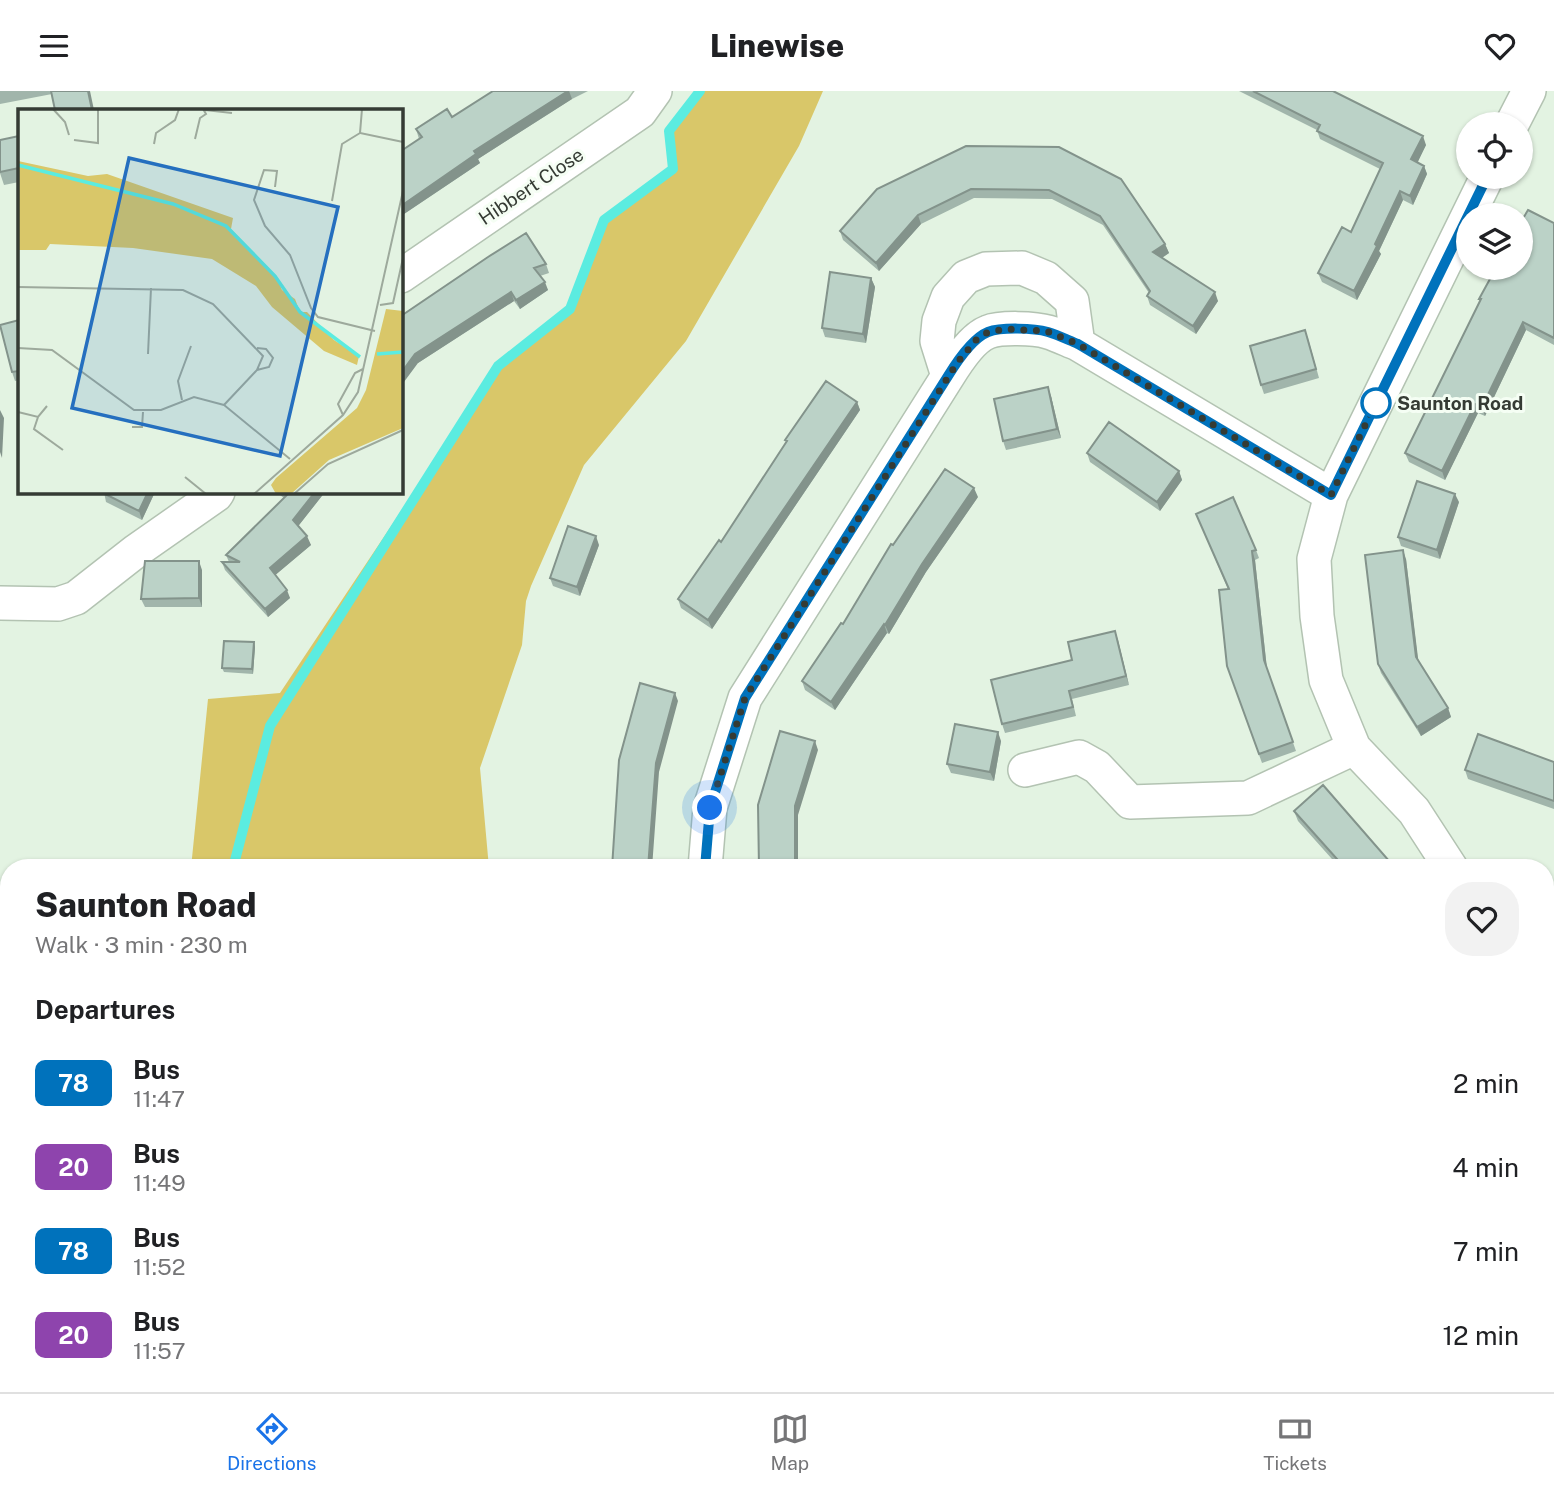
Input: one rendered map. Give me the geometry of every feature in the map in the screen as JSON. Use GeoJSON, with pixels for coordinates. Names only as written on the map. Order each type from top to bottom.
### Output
{"type":"FeatureCollection","features":[{"type":"Feature","properties":{"kind":"street","name":"Hibbert Close"},"geometry":{"type":"LineString","coordinates":[[402,275],[640,112],[655,91]]}},
{"type":"Feature","properties":{"kind":"street"},"geometry":{"type":"LineString","coordinates":[[1519,112],[1529,91]]}},
{"type":"Feature","properties":{"kind":"street"},"geometry":{"type":"LineString","coordinates":[[1445,859],[1415,811],[1354,748],[1326,680],[1317,616],[1314,559],[1331,495],[1481,189]]}},
{"type":"Feature","properties":{"kind":"street"},"geometry":{"type":"LineString","coordinates":[[948,376],[937,341],[939,321],[948,297],[966,277],[986,269],[1023,268],[1046,278],[1072,301],[1078,344]]}},
{"type":"Feature","properties":{"kind":"street"},"geometry":{"type":"LineString","coordinates":[[706,859],[710,808],[745,698],[948,376],[976,340],[988,332],[1006,329],[1046,331],[1078,344],[1331,495]]}},
{"type":"Feature","properties":{"kind":"street"},"geometry":{"type":"LineString","coordinates":[[0,603],[58,604],[76,598],[217,493]]}},
{"type":"Feature","properties":{"kind":"street"},"geometry":{"type":"LineString","coordinates":[[1025,770],[1079,757],[1097,767],[1130,802],[1248,799],[1354,748]]}},
{"type":"Feature","properties":{"kind":"shaded area"},"geometry":{"type":"Polygon","coordinates":[[[697,91],[823,91],[799,146],[686,341],[584,465],[531,586],[526,601],[522,645],[480,768],[488,859],[192,859],[208,699],[280,693],[499,364],[569,311],[604,220],[673,171],[666,132],[697,91]]]}},
{"type":"Feature","properties":{"kind":"building"},"geometry":{"type":"Polygon","coordinates":[[[51,91],[88,91],[92,109],[55,109],[51,91]]]}},
{"type":"Feature","properties":{"kind":"building"},"geometry":{"type":"Polygon","coordinates":[[[493,91],[568,91],[474,151],[476,154],[402,205],[402,150],[422,137],[416,129],[447,109],[452,117],[493,91]]]}},
{"type":"Feature","properties":{"kind":"building"},"geometry":{"type":"Polygon","coordinates":[[[1253,91],[1333,91],[1423,136],[1411,159],[1424,166],[1410,196],[1400,191],[1354,291],[1318,273],[1342,227],[1351,232],[1383,163],[1317,131],[1320,125],[1253,91]]]}},
{"type":"Feature","properties":{"kind":"building"},"geometry":{"type":"Polygon","coordinates":[[[18,136],[18,168],[0,172],[0,140],[18,136]]]}},
{"type":"Feature","properties":{"kind":"building"},"geometry":{"type":"Polygon","coordinates":[[[966,146],[1059,147],[1121,179],[1165,244],[1153,252],[1215,292],[1193,326],[1147,296],[1150,291],[1100,216],[1049,190],[971,189],[918,215],[876,263],[840,231],[877,189],[966,146]]]}},
{"type":"Feature","properties":{"kind":"building"},"geometry":{"type":"Polygon","coordinates":[[[1533,212],[1554,223],[1554,338],[1523,322],[1482,407],[1475,404],[1442,471],[1405,453],[1489,280],[1533,280],[1533,212]]]}},
{"type":"Feature","properties":{"kind":"building"},"geometry":{"type":"Polygon","coordinates":[[[526,233],[546,264],[534,268],[545,282],[516,300],[511,292],[415,354],[402,372],[402,315],[526,233]]]}},
{"type":"Feature","properties":{"kind":"building"},"geometry":{"type":"Polygon","coordinates":[[[830,272],[871,278],[863,334],[822,328],[830,272]]]}},
{"type":"Feature","properties":{"kind":"building"},"geometry":{"type":"Polygon","coordinates":[[[18,320],[18,371],[12,372],[0,325],[18,320]]]}},
{"type":"Feature","properties":{"kind":"building"},"geometry":{"type":"Polygon","coordinates":[[[1305,330],[1316,369],[1261,385],[1250,346],[1305,330]]]}},
{"type":"Feature","properties":{"kind":"building"},"geometry":{"type":"Polygon","coordinates":[[[826,381],[857,402],[708,620],[678,599],[719,540],[721,542],[787,441],[785,440],[826,381]]]}},
{"type":"Feature","properties":{"kind":"building"},"geometry":{"type":"Polygon","coordinates":[[[1048,387],[1057,429],[1003,441],[994,399],[1048,387]]]}},
{"type":"Feature","properties":{"kind":"building"},"geometry":{"type":"Polygon","coordinates":[[[1109,422],[1179,471],[1157,502],[1087,453],[1109,422]]]}},
{"type":"Feature","properties":{"kind":"building"},"geometry":{"type":"Polygon","coordinates":[[[945,469],[974,488],[922,564],[885,625],[831,702],[802,681],[841,623],[843,624],[891,544],[893,545],[945,469]]]}},
{"type":"Feature","properties":{"kind":"building"},"geometry":{"type":"Polygon","coordinates":[[[1417,481],[1455,494],[1437,550],[1398,537],[1417,481]]]}},
{"type":"Feature","properties":{"kind":"building"},"geometry":{"type":"Polygon","coordinates":[[[103,493],[148,493],[139,511],[103,493]]]}},
{"type":"Feature","properties":{"kind":"building"},"geometry":{"type":"Polygon","coordinates":[[[314,493],[293,520],[307,536],[270,568],[287,590],[265,609],[222,562],[240,562],[226,555],[288,494],[314,493]]]}},
{"type":"Feature","properties":{"kind":"building"},"geometry":{"type":"Polygon","coordinates":[[[1233,497],[1256,550],[1252,551],[1264,660],[1293,742],[1259,754],[1227,666],[1219,590],[1229,589],[1196,514],[1233,497]]]}},
{"type":"Feature","properties":{"kind":"building"},"geometry":{"type":"Polygon","coordinates":[[[568,526],[596,536],[577,587],[550,578],[568,526]]]}},
{"type":"Feature","properties":{"kind":"building"},"geometry":{"type":"Polygon","coordinates":[[[1403,550],[1416,657],[1448,708],[1417,727],[1378,664],[1365,555],[1403,550]]]}},
{"type":"Feature","properties":{"kind":"building"},"geometry":{"type":"Polygon","coordinates":[[[145,561],[199,561],[199,598],[141,599],[145,561]]]}},
{"type":"Feature","properties":{"kind":"building"},"geometry":{"type":"Polygon","coordinates":[[[1115,631],[1126,676],[1069,691],[1073,707],[1002,724],[991,680],[1072,660],[1068,642],[1115,631]]]}},
{"type":"Feature","properties":{"kind":"building"},"geometry":{"type":"Polygon","coordinates":[[[224,641],[254,642],[252,669],[222,668],[224,641]]]}},
{"type":"Feature","properties":{"kind":"building"},"geometry":{"type":"Polygon","coordinates":[[[640,683],[675,693],[656,763],[649,859],[613,859],[619,760],[640,683]]]}},
{"type":"Feature","properties":{"kind":"building"},"geometry":{"type":"Polygon","coordinates":[[[955,724],[998,732],[990,772],[947,764],[955,724]]]}},
{"type":"Feature","properties":{"kind":"building"},"geometry":{"type":"Polygon","coordinates":[[[780,731],[815,741],[795,806],[795,859],[759,859],[758,805],[780,731]]]}},
{"type":"Feature","properties":{"kind":"building"},"geometry":{"type":"Polygon","coordinates":[[[1478,734],[1554,762],[1554,801],[1465,770],[1478,734]]]}},
{"type":"Feature","properties":{"kind":"building"},"geometry":{"type":"Polygon","coordinates":[[[1323,785],[1387,859],[1337,859],[1294,811],[1323,785]]]}},
{"type":"Feature","properties":{"kind":"waterway"},"geometry":{"type":"LineString","coordinates":[[235,859],[270,726],[498,366],[570,309],[604,220],[673,169],[669,131],[700,91]]}},
{"type":"Feature","properties":{"kind":"bus line","name":"78"},"geometry":{"type":"LineString","coordinates":[[706,859],[710,808],[745,698],[948,376],[976,340],[988,332],[1006,329],[1046,331],[1078,344],[1331,495],[1481,189]]}},
{"type":"Feature","properties":{"kind":"place","name":"Saunton Road"},"geometry":{"type":"Point","coordinates":[1376,403]}},
{"type":"Feature","properties":{"kind":"route"},"geometry":{"type":"LineString","coordinates":[[710,808],[745,698],[957,363],[976,340],[988,332],[1006,329],[1046,331],[1078,344],[1331,495],[1379,397],[1376,403]]}}]}
